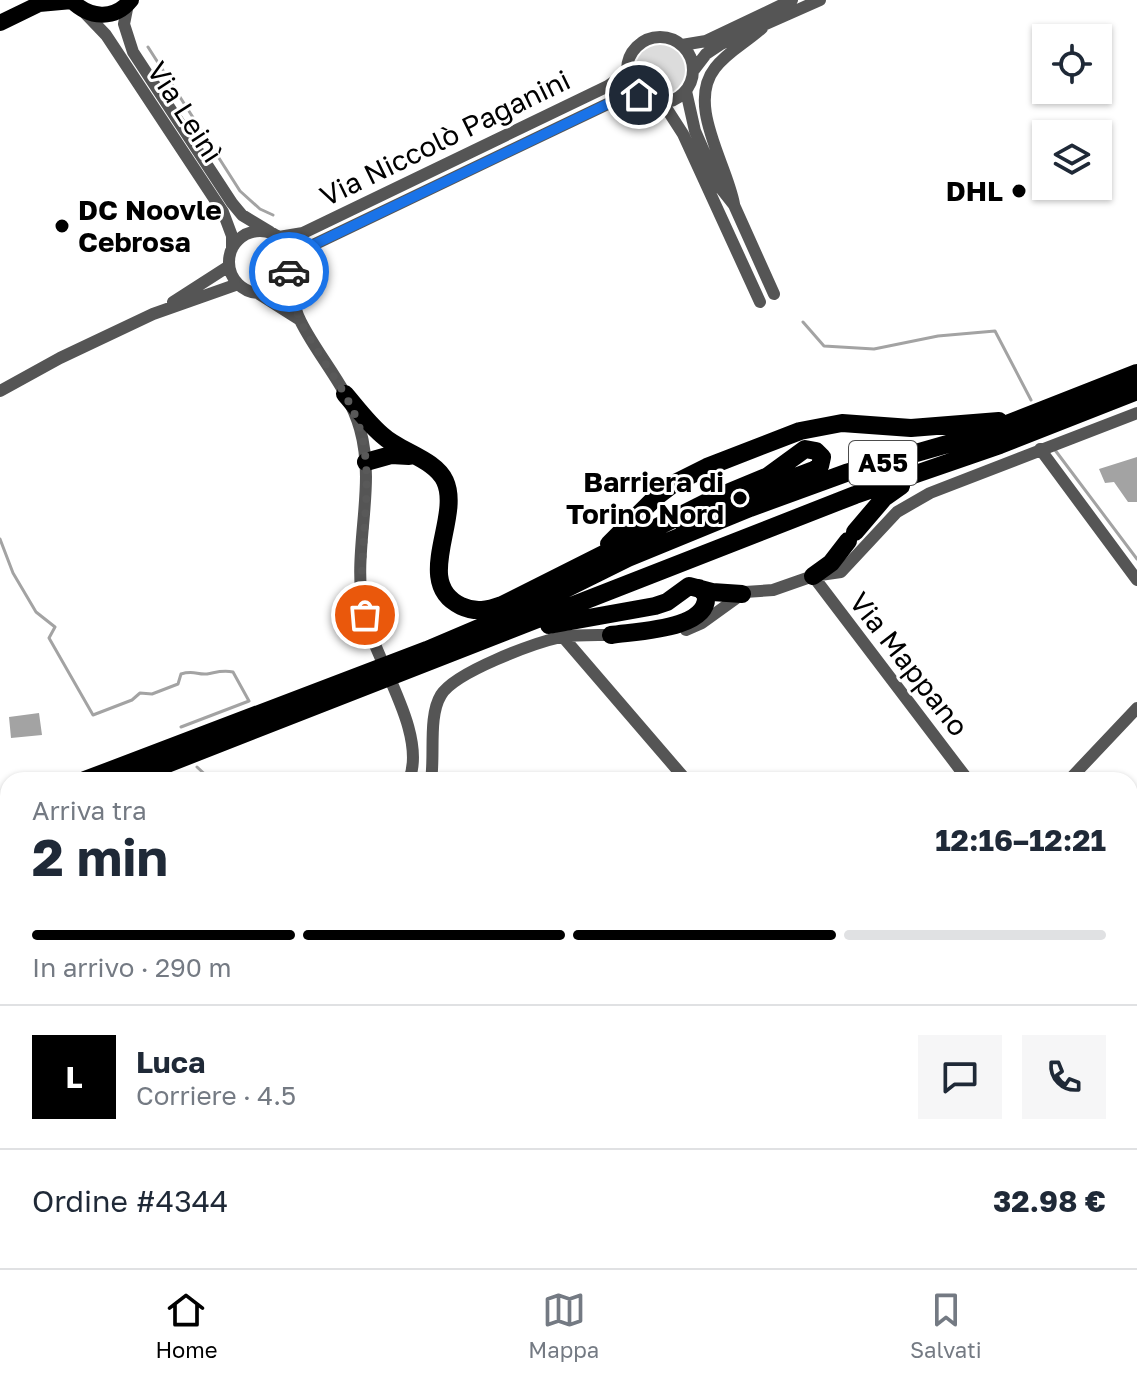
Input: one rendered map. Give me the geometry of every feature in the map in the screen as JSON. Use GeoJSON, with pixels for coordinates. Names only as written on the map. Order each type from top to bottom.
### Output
{"type":"FeatureCollection","features":[{"type":"Feature","properties":{"kind":"highway","name":"A55"},"geometry":{"type":"LineString","coordinates":[[628,558],[807,486],[1018,421],[1137,373]]}},
{"type":"Feature","properties":{"kind":"highway","name":"A55"},"geometry":{"type":"LineString","coordinates":[[510,632],[865,491],[1000,445],[1137,391]]}},
{"type":"Feature","properties":{"kind":"highway"},"geometry":{"type":"LineString","coordinates":[[345,394],[381,435],[405,456]]}},
{"type":"Feature","properties":{"kind":"highway"},"geometry":{"type":"LineString","coordinates":[[591,559],[673,484],[707,467],[800,431],[842,423],[911,428],[1018,421]]}},
{"type":"Feature","properties":{"kind":"highway"},"geometry":{"type":"LineString","coordinates":[[813,576],[831,563],[891,492],[1000,445]]}},
{"type":"Feature","properties":{"kind":"highway"},"geometry":{"type":"LineString","coordinates":[[366,470],[391,455],[405,456],[432,465],[445,481],[449,509],[439,567],[443,588],[456,603],[474,610],[491,609],[715,498],[768,476],[805,449],[819,453],[822,461],[819,467]]}},
{"type":"Feature","properties":{"kind":"highway"},"geometry":{"type":"LineString","coordinates":[[106,772],[427,650],[531,606],[628,558],[707,511],[819,467],[889,461]]}},
{"type":"Feature","properties":{"kind":"highway"},"geometry":{"type":"LineString","coordinates":[[147,772],[510,632],[655,606],[667,602],[686,587],[742,594]]}},
{"type":"Feature","properties":{"kind":"highway"},"geometry":{"type":"LineString","coordinates":[[611,635],[662,628],[691,619],[702,611],[706,602],[706,595],[699,588]]}},
{"type":"Feature","properties":{"kind":"main road"},"geometry":{"type":"LineString","coordinates":[[0,14],[23,0]]}},
{"type":"Feature","properties":{"kind":"main road"},"geometry":{"type":"LineString","coordinates":[[0,23],[39,4],[75,4],[103,15],[113,14],[130,2]]}},
{"type":"Feature","properties":{"kind":"street"},"geometry":{"type":"LineString","coordinates":[[792,0],[706,41],[682,45],[662,37],[641,43],[629,61],[628,72],[633,88],[646,99],[663,103],[680,97],[706,54],[721,44],[820,0]]}},
{"type":"Feature","properties":{"kind":"street","name":"Via Leinì"},"geometry":{"type":"LineString","coordinates":[[130,2],[124,24],[133,52],[232,203],[242,215],[274,235]]}},
{"type":"Feature","properties":{"kind":"street","name":"Via Leinì"},"geometry":{"type":"LineString","coordinates":[[75,4],[106,35],[223,212],[232,236],[232,249]]}},
{"type":"Feature","properties":{"kind":"street"},"geometry":{"type":"LineString","coordinates":[[762,28],[728,53],[712,71],[705,90],[706,115],[730,183],[734,205],[774,294]]}},
{"type":"Feature","properties":{"kind":"street"},"geometry":{"type":"LineString","coordinates":[[682,45],[692,61],[693,71]]}},
{"type":"Feature","properties":{"kind":"street","name":"Via Niccolò Paganini"},"geometry":{"type":"LineString","coordinates":[[274,235],[303,233],[608,86],[628,72]]}},
{"type":"Feature","properties":{"kind":"street"},"geometry":{"type":"LineString","coordinates":[[686,91],[695,131],[719,186],[734,205]]}},
{"type":"Feature","properties":{"kind":"street","name":"Via Niccolò Paganini"},"geometry":{"type":"LineString","coordinates":[[289,273],[311,246],[618,99],[639,95]]}},
{"type":"Feature","properties":{"kind":"street"},"geometry":{"type":"LineString","coordinates":[[663,103],[683,134],[760,302]]}},
{"type":"Feature","properties":{"kind":"street"},"geometry":{"type":"LineString","coordinates":[[300,320],[238,284],[229,266],[232,249],[240,238],[249,233],[274,235],[290,254],[289,273],[300,320],[345,394],[360,428],[366,470],[360,587],[365,615],[414,746],[413,772]]}},
{"type":"Feature","properties":{"kind":"street"},"geometry":{"type":"LineString","coordinates":[[153,314],[229,266]]}},
{"type":"Feature","properties":{"kind":"street"},"geometry":{"type":"LineString","coordinates":[[256,293],[275,289],[289,273]]}},
{"type":"Feature","properties":{"kind":"street"},"geometry":{"type":"LineString","coordinates":[[0,391],[60,358],[153,314],[238,284]]}},
{"type":"Feature","properties":{"kind":"street"},"geometry":{"type":"LineString","coordinates":[[432,772],[434,717],[441,694],[464,675],[517,652],[563,637],[648,636],[685,630],[702,623],[742,594],[780,589],[813,576],[836,574],[845,569],[884,524],[907,505],[1040,449],[1137,413]]}},
{"type":"Feature","properties":{"kind":"street"},"geometry":{"type":"LineString","coordinates":[[1040,449],[1137,580]]}},
{"type":"Feature","properties":{"kind":"street","name":"Via Mappano"},"geometry":{"type":"LineString","coordinates":[[813,576],[962,772]]}},
{"type":"Feature","properties":{"kind":"street"},"geometry":{"type":"LineString","coordinates":[[563,637],[679,772]]}},
{"type":"Feature","properties":{"kind":"street"},"geometry":{"type":"LineString","coordinates":[[1077,772],[1137,708]]}},
{"type":"Feature","properties":{"kind":"shaded area"},"geometry":{"type":"Polygon","coordinates":[[[660,45],[678,52],[685,70],[678,88],[660,95],[642,88],[635,70],[642,52],[660,45]]]}},
{"type":"Feature","properties":{"kind":"shaded area"},"geometry":{"type":"Polygon","coordinates":[[[1137,457],[1137,502],[1128,502],[1114,482],[1105,483],[1099,469],[1137,457]]]}},
{"type":"Feature","properties":{"kind":"shaded area"},"geometry":{"type":"Polygon","coordinates":[[[39,713],[42,735],[11,738],[9,717],[39,713]]]}},
{"type":"Feature","properties":{"kind":"waterway"},"geometry":{"type":"LineString","coordinates":[[148,47],[240,191],[260,209],[273,215]]}},
{"type":"Feature","properties":{"kind":"waterway"},"geometry":{"type":"LineString","coordinates":[[803,322],[824,346],[874,349],[938,336],[995,331],[1031,400]]}},
{"type":"Feature","properties":{"kind":"waterway"},"geometry":{"type":"LineString","coordinates":[[1055,450],[1137,559]]}},
{"type":"Feature","properties":{"kind":"waterway"},"geometry":{"type":"LineString","coordinates":[[0,539],[13,573],[36,612],[55,627],[49,638],[93,715],[132,700],[140,693],[152,694],[178,684],[181,674],[233,672],[249,701],[181,727]]}},
{"type":"Feature","properties":{"kind":"waterway"},"geometry":{"type":"LineString","coordinates":[[197,767],[202,772]]}},
{"type":"Feature","properties":{"kind":"way so far"},"geometry":{"type":"LineString","coordinates":[[289,272],[300,320],[345,394],[360,428],[367,477],[360,587],[365,615]]}},
{"type":"Feature","properties":{"kind":"place","name":"DHL"},"geometry":{"type":"Point","coordinates":[1019,191]}},
{"type":"Feature","properties":{"kind":"place","name":"DC Noovle Cebrosa"},"geometry":{"type":"Point","coordinates":[62,226]}},
{"type":"Feature","properties":{"kind":"place","name":"Barriera di Torino Nord"},"geometry":{"type":"Point","coordinates":[740,498]}},
{"type":"Feature","properties":{"kind":"route"},"geometry":{"type":"LineString","coordinates":[[289,272],[311,246],[618,99],[639,95]]}}]}
